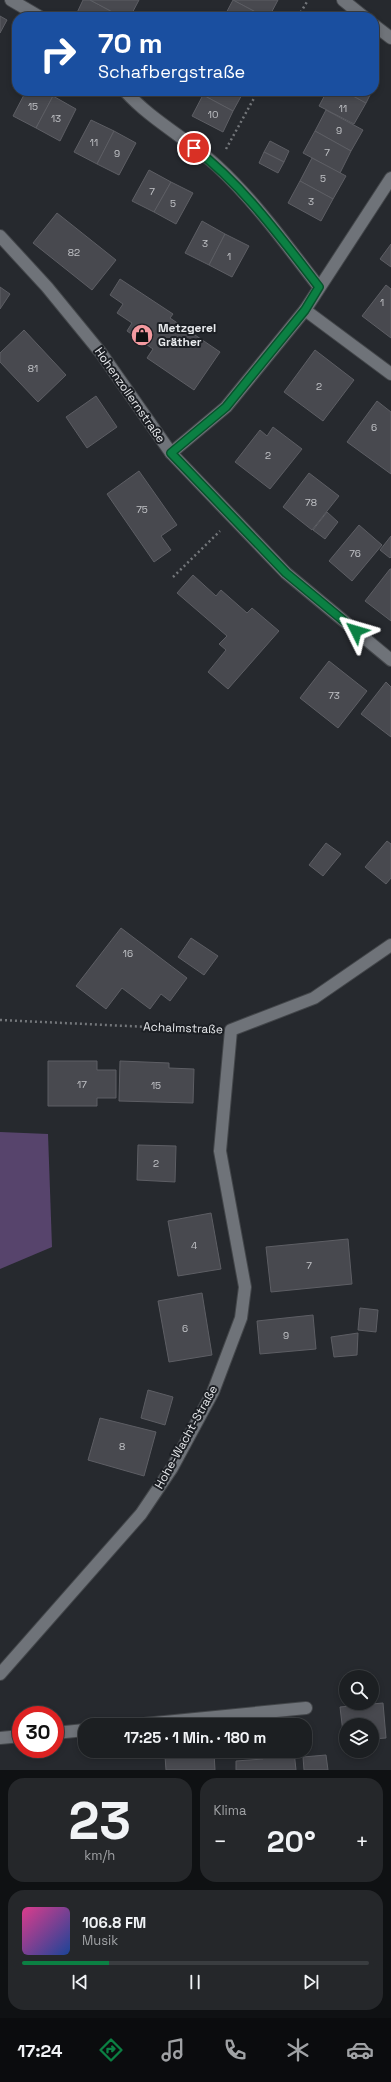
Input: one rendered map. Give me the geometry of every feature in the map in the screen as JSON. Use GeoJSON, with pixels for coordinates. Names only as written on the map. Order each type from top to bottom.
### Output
{"type":"FeatureCollection","features":[{"type":"Feature","properties":{"kind":"street"},"geometry":{"type":"LineString","coordinates":[[10,0],[31,12]]}},
{"type":"Feature","properties":{"kind":"street"},"geometry":{"type":"LineString","coordinates":[[343,0],[358,12]]}},
{"type":"Feature","properties":{"kind":"street"},"geometry":{"type":"LineString","coordinates":[[379,29],[391,38]]}},
{"type":"Feature","properties":{"kind":"street"},"geometry":{"type":"LineString","coordinates":[[129,96],[137,105],[217,165],[267,220],[319,287]]}},
{"type":"Feature","properties":{"kind":"street"},"geometry":{"type":"LineString","coordinates":[[171,453],[226,407],[305,310],[391,178]]}},
{"type":"Feature","properties":{"kind":"street","name":"Hohenzollernstraße"},"geometry":{"type":"LineString","coordinates":[[0,236],[47,287],[101,353],[171,453],[286,573],[391,660]]}},
{"type":"Feature","properties":{"kind":"street"},"geometry":{"type":"LineString","coordinates":[[305,310],[391,374]]}},
{"type":"Feature","properties":{"kind":"street","name":"Achalmstraße"},"geometry":{"type":"LineString","coordinates":[[231,1030],[314,998],[391,944]]}},
{"type":"Feature","properties":{"kind":"street","name":"Hohe-Wacht-Straße"},"geometry":{"type":"LineString","coordinates":[[0,1674],[141,1514],[172,1468],[213,1392],[241,1318],[245,1287],[220,1151],[231,1030]]}},
{"type":"Feature","properties":{"kind":"street"},"geometry":{"type":"LineString","coordinates":[[205,1718],[306,1708]]}},
{"type":"Feature","properties":{"kind":"street"},"geometry":{"type":"LineString","coordinates":[[64,1732],[78,1731]]}},
{"type":"Feature","properties":{"kind":"street"},"geometry":{"type":"LineString","coordinates":[[0,1738],[12,1737]]}},
{"type":"Feature","properties":{"kind":"path"},"geometry":{"type":"LineString","coordinates":[[301,12],[308,0]]}},
{"type":"Feature","properties":{"kind":"path"},"geometry":{"type":"LineString","coordinates":[[217,165],[255,96]]}},
{"type":"Feature","properties":{"kind":"path"},"geometry":{"type":"LineString","coordinates":[[173,577],[233,518]]}},
{"type":"Feature","properties":{"kind":"path","name":"Achalmstraße"},"geometry":{"type":"LineString","coordinates":[[0,1020],[231,1030]]}},
{"type":"Feature","properties":{"kind":"shaded area"},"geometry":{"type":"Polygon","coordinates":[[[0,1132],[48,1134],[52,1247],[0,1269],[0,1132]]]}},
{"type":"Feature","properties":{"kind":"building"},"geometry":{"type":"Polygon","coordinates":[[[83,0],[90,0],[113,12],[77,12],[83,0]]]}},
{"type":"Feature","properties":{"kind":"building"},"geometry":{"type":"Polygon","coordinates":[[[90,0],[139,0],[133,12],[113,12],[90,0]]]}},
{"type":"Feature","properties":{"kind":"building"},"geometry":{"type":"Polygon","coordinates":[[[233,0],[278,0],[272,12],[256,12],[233,0]]]}},
{"type":"Feature","properties":{"kind":"building"},"geometry":{"type":"Polygon","coordinates":[[[233,0],[256,12],[227,12],[233,0]]]}},
{"type":"Feature","properties":{"kind":"building"},"geometry":{"type":"Polygon","coordinates":[[[0,16],[7,20],[0,33],[0,16]]]}},
{"type":"Feature","properties":{"kind":"building"},"geometry":{"type":"Polygon","coordinates":[[[23,96],[53,96],[36,128],[13,116],[23,96]]]}},
{"type":"Feature","properties":{"kind":"building"},"geometry":{"type":"Polygon","coordinates":[[[53,96],[76,109],[60,141],[36,128],[53,96]]]}},
{"type":"Feature","properties":{"kind":"building"},"geometry":{"type":"Polygon","coordinates":[[[202,96],[233,111],[223,132],[192,116],[202,96]]]}},
{"type":"Feature","properties":{"kind":"building"},"geometry":{"type":"Polygon","coordinates":[[[205,96],[241,96],[233,111],[205,96]]]}},
{"type":"Feature","properties":{"kind":"building"},"geometry":{"type":"Polygon","coordinates":[[[324,96],[353,96],[366,103],[354,124],[319,106],[324,96]]]}},
{"type":"Feature","properties":{"kind":"building"},"geometry":{"type":"Polygon","coordinates":[[[353,96],[370,96],[366,103],[353,96]]]}},
{"type":"Feature","properties":{"kind":"building"},"geometry":{"type":"Polygon","coordinates":[[[326,110],[363,130],[351,151],[315,131],[326,110]]]}},
{"type":"Feature","properties":{"kind":"building"},"geometry":{"type":"Polygon","coordinates":[[[91,120],[114,131],[97,164],[74,152],[91,120]]]}},
{"type":"Feature","properties":{"kind":"building"},"geometry":{"type":"Polygon","coordinates":[[[114,131],[136,143],[119,175],[97,164],[114,131]]]}},
{"type":"Feature","properties":{"kind":"building"},"geometry":{"type":"Polygon","coordinates":[[[315,131],[351,151],[340,173],[303,153],[315,131]]]}},
{"type":"Feature","properties":{"kind":"building"},"geometry":{"type":"Polygon","coordinates":[[[270,141],[289,151],[284,162],[264,152],[270,141]]]}},
{"type":"Feature","properties":{"kind":"building"},"geometry":{"type":"Polygon","coordinates":[[[264,152],[284,162],[278,173],[259,163],[264,152]]]}},
{"type":"Feature","properties":{"kind":"building"},"geometry":{"type":"Polygon","coordinates":[[[312,158],[346,176],[333,199],[300,181],[312,158]]]}},
{"type":"Feature","properties":{"kind":"building"},"geometry":{"type":"Polygon","coordinates":[[[149,170],[171,182],[154,212],[132,201],[149,170]]]}},
{"type":"Feature","properties":{"kind":"building"},"geometry":{"type":"Polygon","coordinates":[[[300,181],[333,199],[321,221],[288,203],[300,181]]]}},
{"type":"Feature","properties":{"kind":"building"},"geometry":{"type":"Polygon","coordinates":[[[171,182],[193,193],[176,224],[154,212],[171,182]]]}},
{"type":"Feature","properties":{"kind":"building"},"geometry":{"type":"Polygon","coordinates":[[[57,213],[116,260],[92,290],[33,243],[57,213]]]}},
{"type":"Feature","properties":{"kind":"building"},"geometry":{"type":"Polygon","coordinates":[[[202,221],[225,234],[209,265],[185,253],[202,221]]]}},
{"type":"Feature","properties":{"kind":"building"},"geometry":{"type":"Polygon","coordinates":[[[225,234],[249,246],[232,277],[209,265],[225,234]]]}},
{"type":"Feature","properties":{"kind":"building"},"geometry":{"type":"Polygon","coordinates":[[[391,244],[391,267],[380,259],[391,244]]]}},
{"type":"Feature","properties":{"kind":"building"},"geometry":{"type":"Polygon","coordinates":[[[120,279],[173,314],[170,318],[220,352],[194,390],[147,358],[153,349],[127,331],[132,323],[117,313],[123,304],[110,295],[120,279]]]}},
{"type":"Feature","properties":{"kind":"building"},"geometry":{"type":"Polygon","coordinates":[[[386,285],[391,289],[391,338],[362,316],[386,285]]]}},
{"type":"Feature","properties":{"kind":"building"},"geometry":{"type":"Polygon","coordinates":[[[0,287],[10,294],[0,309],[0,287]]]}},
{"type":"Feature","properties":{"kind":"building"},"geometry":{"type":"Polygon","coordinates":[[[24,330],[66,375],[38,402],[0,362],[0,353],[24,330]]]}},
{"type":"Feature","properties":{"kind":"building"},"geometry":{"type":"Polygon","coordinates":[[[315,350],[354,380],[323,421],[284,392],[315,350]]]}},
{"type":"Feature","properties":{"kind":"building"},"geometry":{"type":"Polygon","coordinates":[[[96,396],[117,427],[87,448],[66,417],[96,396]]]}},
{"type":"Feature","properties":{"kind":"building"},"geometry":{"type":"Polygon","coordinates":[[[377,401],[391,412],[391,474],[347,442],[377,401]]]}},
{"type":"Feature","properties":{"kind":"building"},"geometry":{"type":"Polygon","coordinates":[[[273,427],[302,449],[270,489],[235,462],[260,430],[267,436],[273,427]]]}},
{"type":"Feature","properties":{"kind":"building"},"geometry":{"type":"Polygon","coordinates":[[[139,471],[177,525],[161,536],[171,550],[154,562],[107,494],[139,471]]]}},
{"type":"Feature","properties":{"kind":"building"},"geometry":{"type":"Polygon","coordinates":[[[309,473],[339,496],[312,530],[283,507],[309,473]]]}},
{"type":"Feature","properties":{"kind":"building"},"geometry":{"type":"Polygon","coordinates":[[[327,512],[338,522],[325,539],[313,530],[327,512]]]}},
{"type":"Feature","properties":{"kind":"building"},"geometry":{"type":"Polygon","coordinates":[[[359,525],[382,545],[352,581],[329,561],[359,525]]]}},
{"type":"Feature","properties":{"kind":"building"},"geometry":{"type":"Polygon","coordinates":[[[391,536],[391,557],[390,558],[380,550],[391,536]]]}},
{"type":"Feature","properties":{"kind":"building"},"geometry":{"type":"Polygon","coordinates":[[[391,569],[391,621],[365,601],[391,569]]]}},
{"type":"Feature","properties":{"kind":"building"},"geometry":{"type":"Polygon","coordinates":[[[193,575],[216,596],[221,590],[247,613],[252,608],[279,631],[228,689],[208,672],[226,650],[219,644],[227,636],[177,593],[193,575]]]}},
{"type":"Feature","properties":{"kind":"building"},"geometry":{"type":"Polygon","coordinates":[[[329,661],[367,691],[338,728],[300,698],[329,661]]]}},
{"type":"Feature","properties":{"kind":"building"},"geometry":{"type":"Polygon","coordinates":[[[386,682],[391,687],[391,737],[361,714],[386,682]]]}},
{"type":"Feature","properties":{"kind":"building"},"geometry":{"type":"Polygon","coordinates":[[[387,841],[391,844],[391,878],[386,884],[365,867],[387,841]]]}},
{"type":"Feature","properties":{"kind":"building"},"geometry":{"type":"Polygon","coordinates":[[[326,843],[341,854],[323,876],[309,865],[326,843]]]}},
{"type":"Feature","properties":{"kind":"building"},"geometry":{"type":"Polygon","coordinates":[[[121,928],[187,978],[170,1001],[161,994],[150,1009],[122,988],[106,1009],[76,986],[121,928]]]}},
{"type":"Feature","properties":{"kind":"building"},"geometry":{"type":"Polygon","coordinates":[[[191,938],[218,956],[204,975],[178,957],[191,938]]]}},
{"type":"Feature","properties":{"kind":"building"},"geometry":{"type":"Polygon","coordinates":[[[48,1061],[97,1061],[97,1070],[116,1070],[116,1098],[97,1098],[97,1106],[48,1106],[48,1061]]]}},
{"type":"Feature","properties":{"kind":"building"},"geometry":{"type":"Polygon","coordinates":[[[120,1061],[169,1063],[169,1068],[194,1069],[193,1103],[119,1101],[120,1061]]]}},
{"type":"Feature","properties":{"kind":"building"},"geometry":{"type":"Polygon","coordinates":[[[138,1145],[176,1146],[175,1182],[137,1180],[138,1145]]]}},
{"type":"Feature","properties":{"kind":"building"},"geometry":{"type":"Polygon","coordinates":[[[211,1213],[221,1269],[178,1276],[168,1221],[211,1213]]]}},
{"type":"Feature","properties":{"kind":"building"},"geometry":{"type":"Polygon","coordinates":[[[348,1239],[352,1284],[271,1292],[266,1247],[348,1239]]]}},
{"type":"Feature","properties":{"kind":"building"},"geometry":{"type":"Polygon","coordinates":[[[202,1293],[212,1355],[169,1362],[158,1301],[202,1293]]]}},
{"type":"Feature","properties":{"kind":"building"},"geometry":{"type":"Polygon","coordinates":[[[360,1308],[378,1310],[376,1332],[358,1330],[360,1308]]]}},
{"type":"Feature","properties":{"kind":"building"},"geometry":{"type":"Polygon","coordinates":[[[313,1315],[316,1349],[260,1354],[257,1321],[313,1315]]]}},
{"type":"Feature","properties":{"kind":"building"},"geometry":{"type":"Polygon","coordinates":[[[358,1333],[357,1355],[334,1357],[331,1337],[358,1333]]]}},
{"type":"Feature","properties":{"kind":"building"},"geometry":{"type":"Polygon","coordinates":[[[148,1390],[173,1397],[165,1425],[141,1418],[148,1390]]]}},
{"type":"Feature","properties":{"kind":"building"},"geometry":{"type":"Polygon","coordinates":[[[100,1418],[156,1432],[144,1476],[88,1460],[100,1418]]]}},
{"type":"Feature","properties":{"kind":"building"},"geometry":{"type":"Polygon","coordinates":[[[379,1703],[383,1703],[386,1738],[379,1738],[379,1718],[341,1718],[340,1710],[379,1710],[379,1703]]]}},
{"type":"Feature","properties":{"kind":"building"},"geometry":{"type":"Polygon","coordinates":[[[326,1755],[328,1770],[304,1770],[303,1758],[312,1758],[312,1756],[326,1755]]]}},
{"type":"Feature","properties":{"kind":"building"},"geometry":{"type":"Polygon","coordinates":[[[165,1758],[214,1758],[215,1770],[166,1770],[165,1758]]]}},
{"type":"Feature","properties":{"kind":"building"},"geometry":{"type":"Polygon","coordinates":[[[295,1758],[296,1770],[236,1770],[236,1761],[295,1758]]]}},
{"type":"Feature","properties":{"kind":"place","name":"Metzgerei Gräther"},"geometry":{"type":"Point","coordinates":[142,335]}},
{"type":"Feature","properties":{"kind":"route"},"geometry":{"type":"LineString","coordinates":[[194,148],[217,165],[267,220],[319,287],[305,310],[226,407],[171,453],[286,573],[356,631]]}}]}
